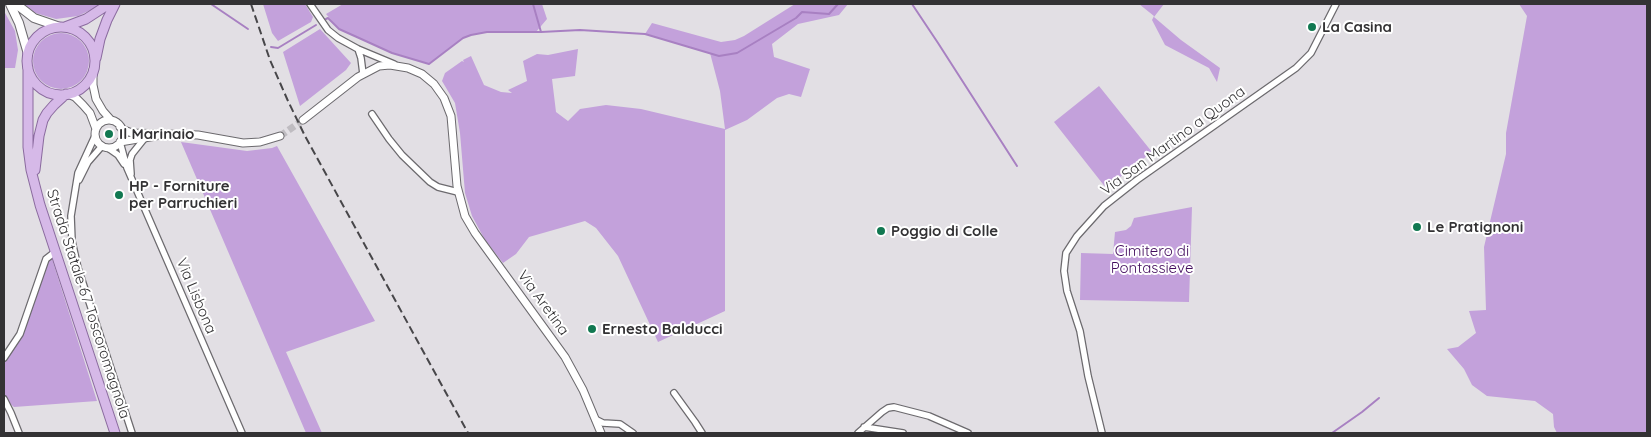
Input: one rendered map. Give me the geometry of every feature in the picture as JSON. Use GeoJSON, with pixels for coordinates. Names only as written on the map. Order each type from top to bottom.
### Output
{"type":"FeatureCollection","features":[{"type":"Feature","properties":{"kind":"main road"},"geometry":{"type":"LineString","coordinates":[[10,4],[19,23],[28,54],[28,68],[32,77],[42,88],[56,94],[67,94],[76,91],[90,79],[102,33],[115,4]]}},
{"type":"Feature","properties":{"kind":"main road"},"geometry":{"type":"LineString","coordinates":[[16,4],[34,18],[75,30],[83,36],[92,48],[94,67]]}},
{"type":"Feature","properties":{"kind":"main road"},"geometry":{"type":"LineString","coordinates":[[28,54],[36,38],[43,32],[51,28],[63,27],[86,19],[109,4]]}},
{"type":"Feature","properties":{"kind":"main road","name":"Strada Statale 67 Toscoromagnola"},"geometry":{"type":"LineString","coordinates":[[28,68],[28,147],[31,170],[40,206],[115,433]]}},
{"type":"Feature","properties":{"kind":"main road","name":"Strada Statale 67 Toscoromagnola"},"geometry":{"type":"LineString","coordinates":[[35,183],[36,155],[43,120],[54,104],[67,94]]}},
{"type":"Feature","properties":{"kind":"street","name":"Via Aretina"},"geometry":{"type":"LineString","coordinates":[[310,4],[328,30],[338,38],[358,49],[396,65],[414,70],[425,76],[438,89],[446,101],[452,120],[458,192],[463,211],[473,230],[558,348],[577,380],[602,433]]}},
{"type":"Feature","properties":{"kind":"street","name":"Via San Martino a Quona"},"geometry":{"type":"LineString","coordinates":[[1102,433],[1088,376],[1080,331],[1067,291],[1064,271],[1066,253],[1077,236],[1112,200],[1137,180],[1296,68],[1311,53],[1336,4]]}},
{"type":"Feature","properties":{"kind":"street"},"geometry":{"type":"LineString","coordinates":[[358,49],[363,74]]}},
{"type":"Feature","properties":{"kind":"street"},"geometry":{"type":"LineString","coordinates":[[370,54],[375,68]]}},
{"type":"Feature","properties":{"kind":"street","name":"Via Aretina"},"geometry":{"type":"LineString","coordinates":[[304,120],[363,74],[386,65],[396,65]]}},
{"type":"Feature","properties":{"kind":"street"},"geometry":{"type":"LineString","coordinates":[[94,67],[93,85],[96,99],[111,120],[124,130],[132,133],[198,135],[239,143],[266,141],[280,136]]}},
{"type":"Feature","properties":{"kind":"street"},"geometry":{"type":"LineString","coordinates":[[67,94],[75,97],[90,113],[98,144],[105,147],[113,147],[120,142],[144,139],[162,134]]}},
{"type":"Feature","properties":{"kind":"street"},"geometry":{"type":"LineString","coordinates":[[372,114],[393,145],[430,182],[438,187],[458,192]]}},
{"type":"Feature","properties":{"kind":"street"},"geometry":{"type":"LineString","coordinates":[[111,120],[102,122],[95,132],[90,149],[81,165],[71,216],[72,241],[78,268],[132,433]]}},
{"type":"Feature","properties":{"kind":"street"},"geometry":{"type":"LineString","coordinates":[[120,126],[122,133],[120,142]]}},
{"type":"Feature","properties":{"kind":"street"},"geometry":{"type":"LineString","coordinates":[[131,176],[130,160],[132,154],[144,139]]}},
{"type":"Feature","properties":{"kind":"street","name":"Via Lisbona"},"geometry":{"type":"LineString","coordinates":[[120,142],[127,168]]}},
{"type":"Feature","properties":{"kind":"street"},"geometry":{"type":"LineString","coordinates":[[76,186],[88,162],[105,147]]}},
{"type":"Feature","properties":{"kind":"street","name":"Via Lisbona"},"geometry":{"type":"LineString","coordinates":[[105,147],[118,155],[131,176],[242,433]]}},
{"type":"Feature","properties":{"kind":"street"},"geometry":{"type":"LineString","coordinates":[[4,358],[20,334],[46,259],[55,252]]}},
{"type":"Feature","properties":{"kind":"street"},"geometry":{"type":"LineString","coordinates":[[674,393],[702,433]]}},
{"type":"Feature","properties":{"kind":"street"},"geometry":{"type":"LineString","coordinates":[[4,399],[19,433]]}},
{"type":"Feature","properties":{"kind":"street"},"geometry":{"type":"LineString","coordinates":[[858,433],[884,410],[894,407],[929,416],[968,433]]}},
{"type":"Feature","properties":{"kind":"street"},"geometry":{"type":"LineString","coordinates":[[595,419],[606,424],[616,423],[633,433]]}},
{"type":"Feature","properties":{"kind":"street"},"geometry":{"type":"LineString","coordinates":[[602,433],[602,428],[606,424]]}},
{"type":"Feature","properties":{"kind":"street"},"geometry":{"type":"LineString","coordinates":[[864,427],[903,433]]}},
{"type":"Feature","properties":{"kind":"green space"},"geometry":{"type":"Polygon","coordinates":[[[22,4],[103,4],[78,16],[56,19],[32,12],[22,4]]]}},
{"type":"Feature","properties":{"kind":"green space"},"geometry":{"type":"Polygon","coordinates":[[[263,4],[305,4],[313,17],[311,22],[278,41],[272,33],[263,4]]]}},
{"type":"Feature","properties":{"kind":"green space"},"geometry":{"type":"Polygon","coordinates":[[[343,4],[542,4],[547,19],[536,32],[487,32],[463,38],[429,64],[392,53],[339,29],[326,14],[343,4]]]}},
{"type":"Feature","properties":{"kind":"green space"},"geometry":{"type":"Polygon","coordinates":[[[795,4],[848,4],[839,15],[798,24],[772,44],[774,57],[810,69],[801,97],[789,94],[777,98],[747,120],[725,130],[725,311],[658,342],[618,256],[596,228],[585,221],[529,237],[516,254],[503,263],[485,240],[472,216],[465,193],[460,133],[455,103],[442,81],[445,73],[471,56],[484,85],[501,92],[512,93],[508,90],[527,81],[523,61],[537,54],[548,55],[578,49],[575,76],[552,79],[556,112],[568,121],[580,109],[606,105],[641,109],[725,129],[720,91],[710,53],[645,34],[652,23],[721,42],[735,40],[795,4]]]}},
{"type":"Feature","properties":{"kind":"green space"},"geometry":{"type":"Polygon","coordinates":[[[1139,4],[1164,4],[1154,17],[1181,40],[1220,68],[1217,82],[1209,68],[1165,45],[1152,20],[1154,16],[1139,4]]]}},
{"type":"Feature","properties":{"kind":"green space"},"geometry":{"type":"Polygon","coordinates":[[[1519,4],[1647,4],[1647,433],[1557,433],[1554,427],[1553,414],[1535,401],[1487,396],[1472,385],[1464,369],[1447,349],[1458,347],[1476,333],[1469,311],[1486,310],[1484,247],[1506,154],[1506,133],[1527,16],[1519,4]]]}},
{"type":"Feature","properties":{"kind":"green space"},"geometry":{"type":"Polygon","coordinates":[[[4,11],[15,31],[18,50],[15,68],[4,68],[4,11]]]}},
{"type":"Feature","properties":{"kind":"green space"},"geometry":{"type":"Polygon","coordinates":[[[320,29],[351,63],[346,70],[300,106],[283,52],[320,29]]]}},
{"type":"Feature","properties":{"kind":"green space"},"geometry":{"type":"Polygon","coordinates":[[[61,33],[72,35],[81,41],[87,50],[89,61],[87,72],[81,81],[72,87],[61,89],[50,87],[41,81],[35,72],[33,61],[35,50],[41,41],[50,35],[61,33]]]}},
{"type":"Feature","properties":{"kind":"green space"},"geometry":{"type":"Polygon","coordinates":[[[1099,86],[1152,152],[1106,188],[1054,122],[1099,86]]]}},
{"type":"Feature","properties":{"kind":"green space"},"geometry":{"type":"Polygon","coordinates":[[[181,142],[247,151],[277,146],[375,321],[286,352],[322,433],[306,433],[181,142]]]}},
{"type":"Feature","properties":{"kind":"green space","name":"Cimitero di Pontassieve"},"geometry":{"type":"Polygon","coordinates":[[[1192,207],[1189,302],[1080,300],[1081,253],[1113,254],[1115,232],[1126,230],[1131,226],[1134,218],[1192,207]]]}},
{"type":"Feature","properties":{"kind":"green space"},"geometry":{"type":"Polygon","coordinates":[[[52,259],[97,401],[14,407],[7,401],[4,393],[4,363],[23,334],[47,262],[52,259]]]}},
{"type":"Feature","properties":{"kind":"waterway"},"geometry":{"type":"LineString","coordinates":[[211,4],[248,29]]}},
{"type":"Feature","properties":{"kind":"waterway"},"geometry":{"type":"LineString","coordinates":[[533,4],[541,32]]}},
{"type":"Feature","properties":{"kind":"waterway"},"geometry":{"type":"LineString","coordinates":[[326,19],[328,18],[339,29],[392,53],[429,64],[463,38],[487,32],[580,30],[645,34],[719,56],[737,53],[796,18],[802,12],[829,14],[838,4]]}},
{"type":"Feature","properties":{"kind":"waterway"},"geometry":{"type":"LineString","coordinates":[[912,4],[1017,166]]}},
{"type":"Feature","properties":{"kind":"waterway"},"geometry":{"type":"LineString","coordinates":[[271,47],[278,48],[316,25]]}},
{"type":"Feature","properties":{"kind":"waterway"},"geometry":{"type":"LineString","coordinates":[[1332,433],[1379,398]]}},
{"type":"Feature","properties":{"kind":"tunnel"},"geometry":{"type":"LineString","coordinates":[[280,136],[303,120]]}},
{"type":"Feature","properties":{"kind":"railway"},"geometry":{"type":"LineString","coordinates":[[251,4],[270,60],[305,136],[468,433]]}},
{"type":"Feature","properties":{"kind":"place","name":"La Casina"},"geometry":{"type":"Point","coordinates":[1312,27]}},
{"type":"Feature","properties":{"kind":"place","name":"Il Marinaio"},"geometry":{"type":"Point","coordinates":[109,134]}},
{"type":"Feature","properties":{"kind":"place","name":"HP - Forniture per Parruchieri"},"geometry":{"type":"Point","coordinates":[119,195]}},
{"type":"Feature","properties":{"kind":"place","name":"Le Pratignoni"},"geometry":{"type":"Point","coordinates":[1417,227]}},
{"type":"Feature","properties":{"kind":"place","name":"Poggio di Colle"},"geometry":{"type":"Point","coordinates":[881,231]}},
{"type":"Feature","properties":{"kind":"place","name":"Ernesto Balducci"},"geometry":{"type":"Point","coordinates":[592,329]}}]}
